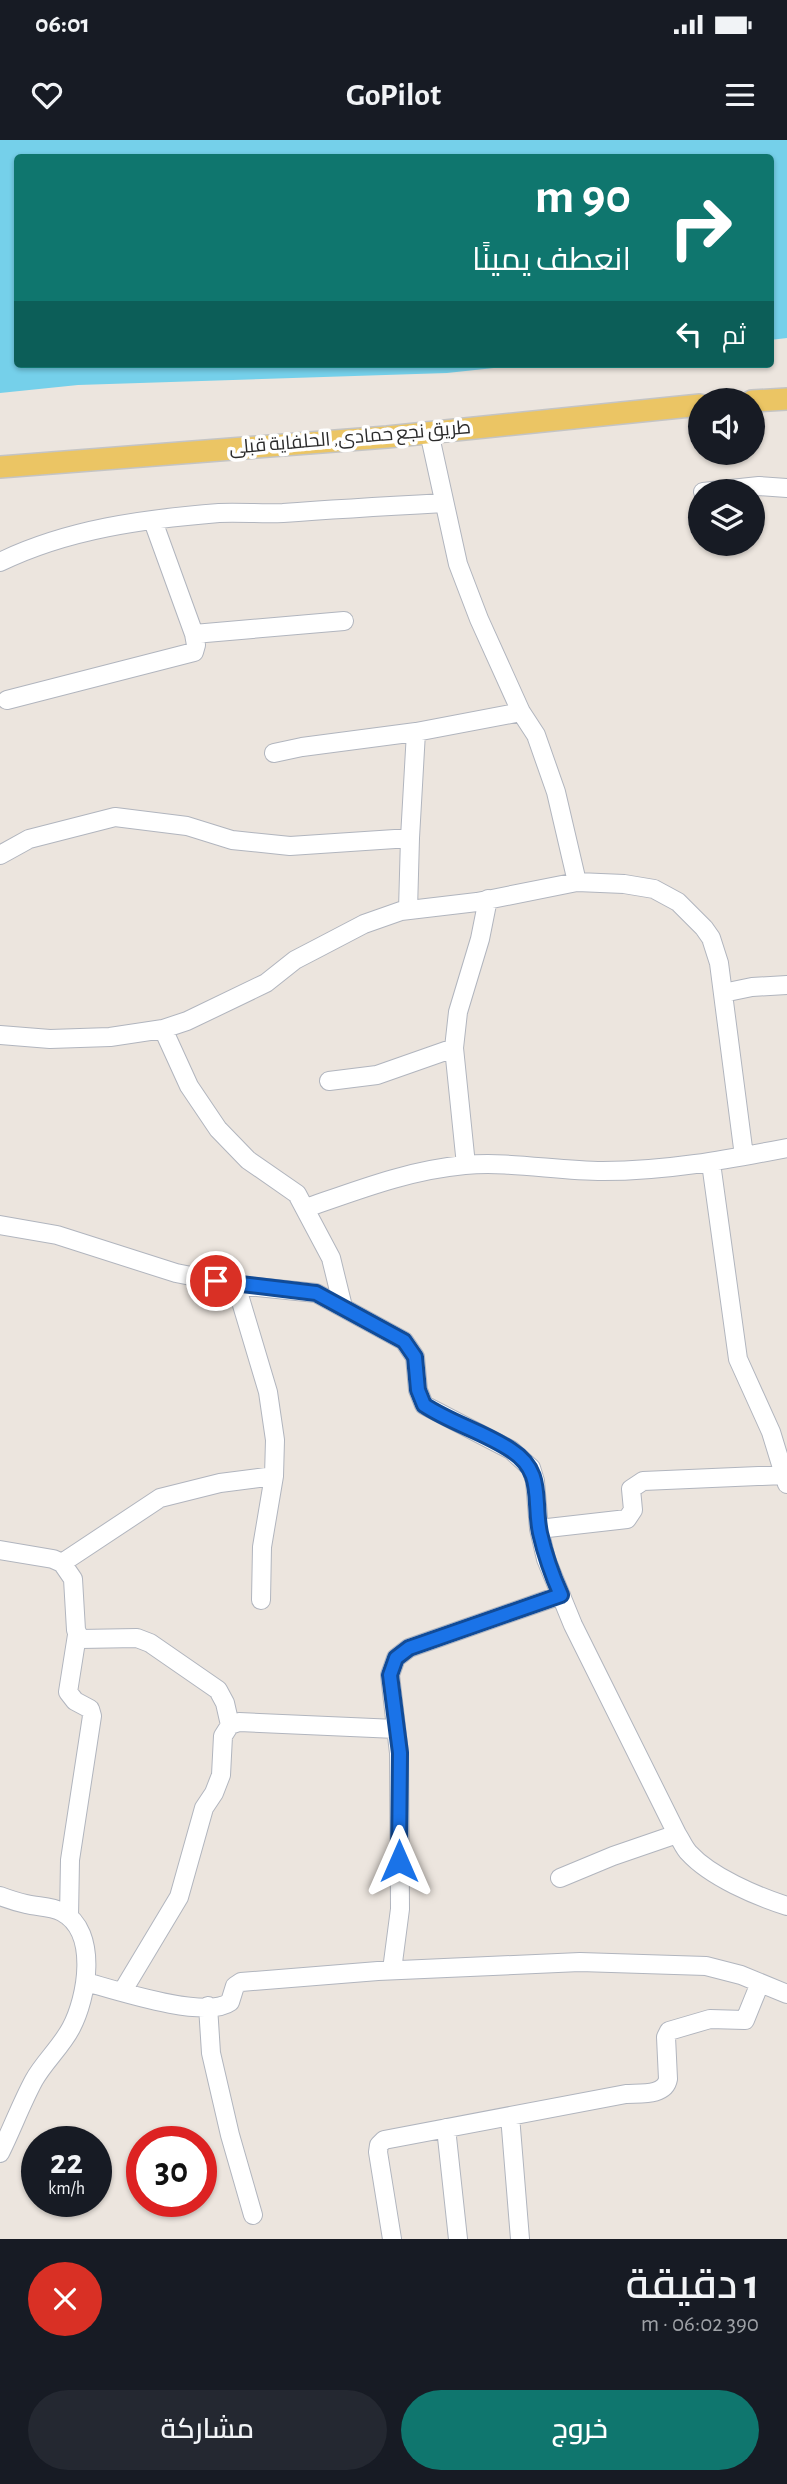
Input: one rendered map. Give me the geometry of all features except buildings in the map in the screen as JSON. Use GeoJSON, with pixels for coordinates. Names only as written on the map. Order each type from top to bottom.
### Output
{"type":"FeatureCollection","features":[{"type":"Feature","properties":{"kind":"main road"},"geometry":{"type":"LineString","coordinates":[[765,400],[787,399]]}},
{"type":"Feature","properties":{"kind":"main road","name":"طريق نجع حمادى, الحلفاية قبلى"},"geometry":{"type":"LineString","coordinates":[[0,467],[429,432],[688,406]]}},
{"type":"Feature","properties":{"kind":"street"},"geometry":{"type":"LineString","coordinates":[[429,432],[458,564],[479,619],[521,712],[536,735],[556,792],[577,882]]}},
{"type":"Feature","properties":{"kind":"street"},"geometry":{"type":"LineString","coordinates":[[765,486],[787,488]]}},
{"type":"Feature","properties":{"kind":"street"},"geometry":{"type":"LineString","coordinates":[[0,562],[39,544],[67,535],[153,521],[219,513],[276,513],[444,503]]}},
{"type":"Feature","properties":{"kind":"street"},"geometry":{"type":"LineString","coordinates":[[7,700],[194,652],[194,634],[153,521]]}},
{"type":"Feature","properties":{"kind":"street"},"geometry":{"type":"LineString","coordinates":[[194,634],[344,621]]}},
{"type":"Feature","properties":{"kind":"street"},"geometry":{"type":"LineString","coordinates":[[274,753],[416,732],[521,712]]}},
{"type":"Feature","properties":{"kind":"street"},"geometry":{"type":"LineString","coordinates":[[408,910],[416,732]]}},
{"type":"Feature","properties":{"kind":"street"},"geometry":{"type":"LineString","coordinates":[[0,855],[29,839],[115,817],[187,827],[232,840],[289,846],[410,838]]}},
{"type":"Feature","properties":{"kind":"street"},"geometry":{"type":"LineString","coordinates":[[0,1035],[50,1039],[110,1037],[163,1029],[187,1021],[266,983],[295,960],[364,924],[408,910],[488,899],[577,882],[654,888],[689,911],[711,938],[719,963],[744,1156]]}},
{"type":"Feature","properties":{"kind":"street"},"geometry":{"type":"LineString","coordinates":[[466,1165],[454,1048],[458,1012],[480,939],[488,899]]}},
{"type":"Feature","properties":{"kind":"street"},"geometry":{"type":"LineString","coordinates":[[723,993],[752,987],[787,985]]}},
{"type":"Feature","properties":{"kind":"street"},"geometry":{"type":"LineString","coordinates":[[163,1029],[189,1086],[218,1129],[248,1160],[297,1194],[331,1258],[343,1307]]}},
{"type":"Feature","properties":{"kind":"street"},"geometry":{"type":"LineString","coordinates":[[330,1081],[377,1075],[454,1048]]}},
{"type":"Feature","properties":{"kind":"street"},"geometry":{"type":"LineString","coordinates":[[306,1208],[405,1175],[466,1165],[600,1171],[656,1170],[711,1163],[787,1148]]}},
{"type":"Feature","properties":{"kind":"street"},"geometry":{"type":"LineString","coordinates":[[539,1529],[627,1519],[633,1510],[631,1489],[643,1481],[786,1479],[771,1432],[738,1359],[711,1163]]}},
{"type":"Feature","properties":{"kind":"street"},"geometry":{"type":"LineString","coordinates":[[0,1226],[57,1235],[176,1273],[236,1285],[316,1293],[404,1341],[412,1350],[417,1368],[418,1390],[424,1405],[511,1450],[531,1468],[536,1481],[539,1529],[546,1559],[677,1834],[689,1853],[727,1881],[787,1906]]}},
{"type":"Feature","properties":{"kind":"street"},"geometry":{"type":"LineString","coordinates":[[236,1285],[270,1401],[275,1440],[274,1476],[262,1547],[261,1600]]}},
{"type":"Feature","properties":{"kind":"street"},"geometry":{"type":"LineString","coordinates":[[62,1563],[163,1497],[220,1483],[274,1476]]}},
{"type":"Feature","properties":{"kind":"street"},"geometry":{"type":"LineString","coordinates":[[0,1550],[53,1559],[62,1563],[73,1579],[77,1634],[68,1692],[75,1701],[90,1709],[92,1716],[70,1860],[69,1917]]}},
{"type":"Feature","properties":{"kind":"street"},"geometry":{"type":"LineString","coordinates":[[392,1970],[400,1909],[400,1753],[390,1675],[396,1658],[409,1648],[561,1595]]}},
{"type":"Feature","properties":{"kind":"street"},"geometry":{"type":"LineString","coordinates":[[77,1634],[83,1641],[137,1638],[150,1643],[218,1690],[225,1703],[230,1725]]}},
{"type":"Feature","properties":{"kind":"street"},"geometry":{"type":"LineString","coordinates":[[122,1992],[179,1897],[204,1808],[219,1784],[223,1736],[230,1725],[239,1722],[396,1729]]}},
{"type":"Feature","properties":{"kind":"street"},"geometry":{"type":"LineString","coordinates":[[560,1878],[677,1834]]}},
{"type":"Feature","properties":{"kind":"street"},"geometry":{"type":"LineString","coordinates":[[0,1896],[53,1908],[69,1917],[81,1930],[85,1949],[86,1982],[71,2029],[34,2079],[0,2153]]}},
{"type":"Feature","properties":{"kind":"street"},"geometry":{"type":"LineString","coordinates":[[86,1982],[170,2004],[225,2006],[230,2002],[235,1986],[241,1982],[392,1970],[580,1962],[705,1966],[741,1975],[787,1994]]}},
{"type":"Feature","properties":{"kind":"street"},"geometry":{"type":"LineString","coordinates":[[392,2239],[379,2158],[379,2145],[384,2140],[662,2090],[667,2086],[668,2080],[666,2036],[669,2031],[710,2019],[745,2020],[760,1983]]}},
{"type":"Feature","properties":{"kind":"street"},"geometry":{"type":"LineString","coordinates":[[208,2006],[211,2053],[230,2135],[253,2215]]}},
{"type":"Feature","properties":{"kind":"street"},"geometry":{"type":"LineString","coordinates":[[510,2116],[520,2239]]}},
{"type":"Feature","properties":{"kind":"street"},"geometry":{"type":"LineString","coordinates":[[446,2128],[457,2239]]}},
{"type":"Feature","properties":{"kind":"water"},"geometry":{"type":"Polygon","coordinates":[[[0,140],[787,140],[787,338],[774,340],[774,154],[14,154],[14,368],[494,368],[447,373],[78,385],[0,393],[0,140]]]}},
{"type":"Feature","properties":{"kind":"route"},"geometry":{"type":"LineString","coordinates":[[216,1281],[316,1293],[404,1341],[415,1357],[418,1390],[424,1405],[511,1450],[531,1468],[536,1481],[539,1529],[546,1559],[561,1595],[409,1648],[396,1658],[390,1675],[400,1753],[399,1861]]}}]}
